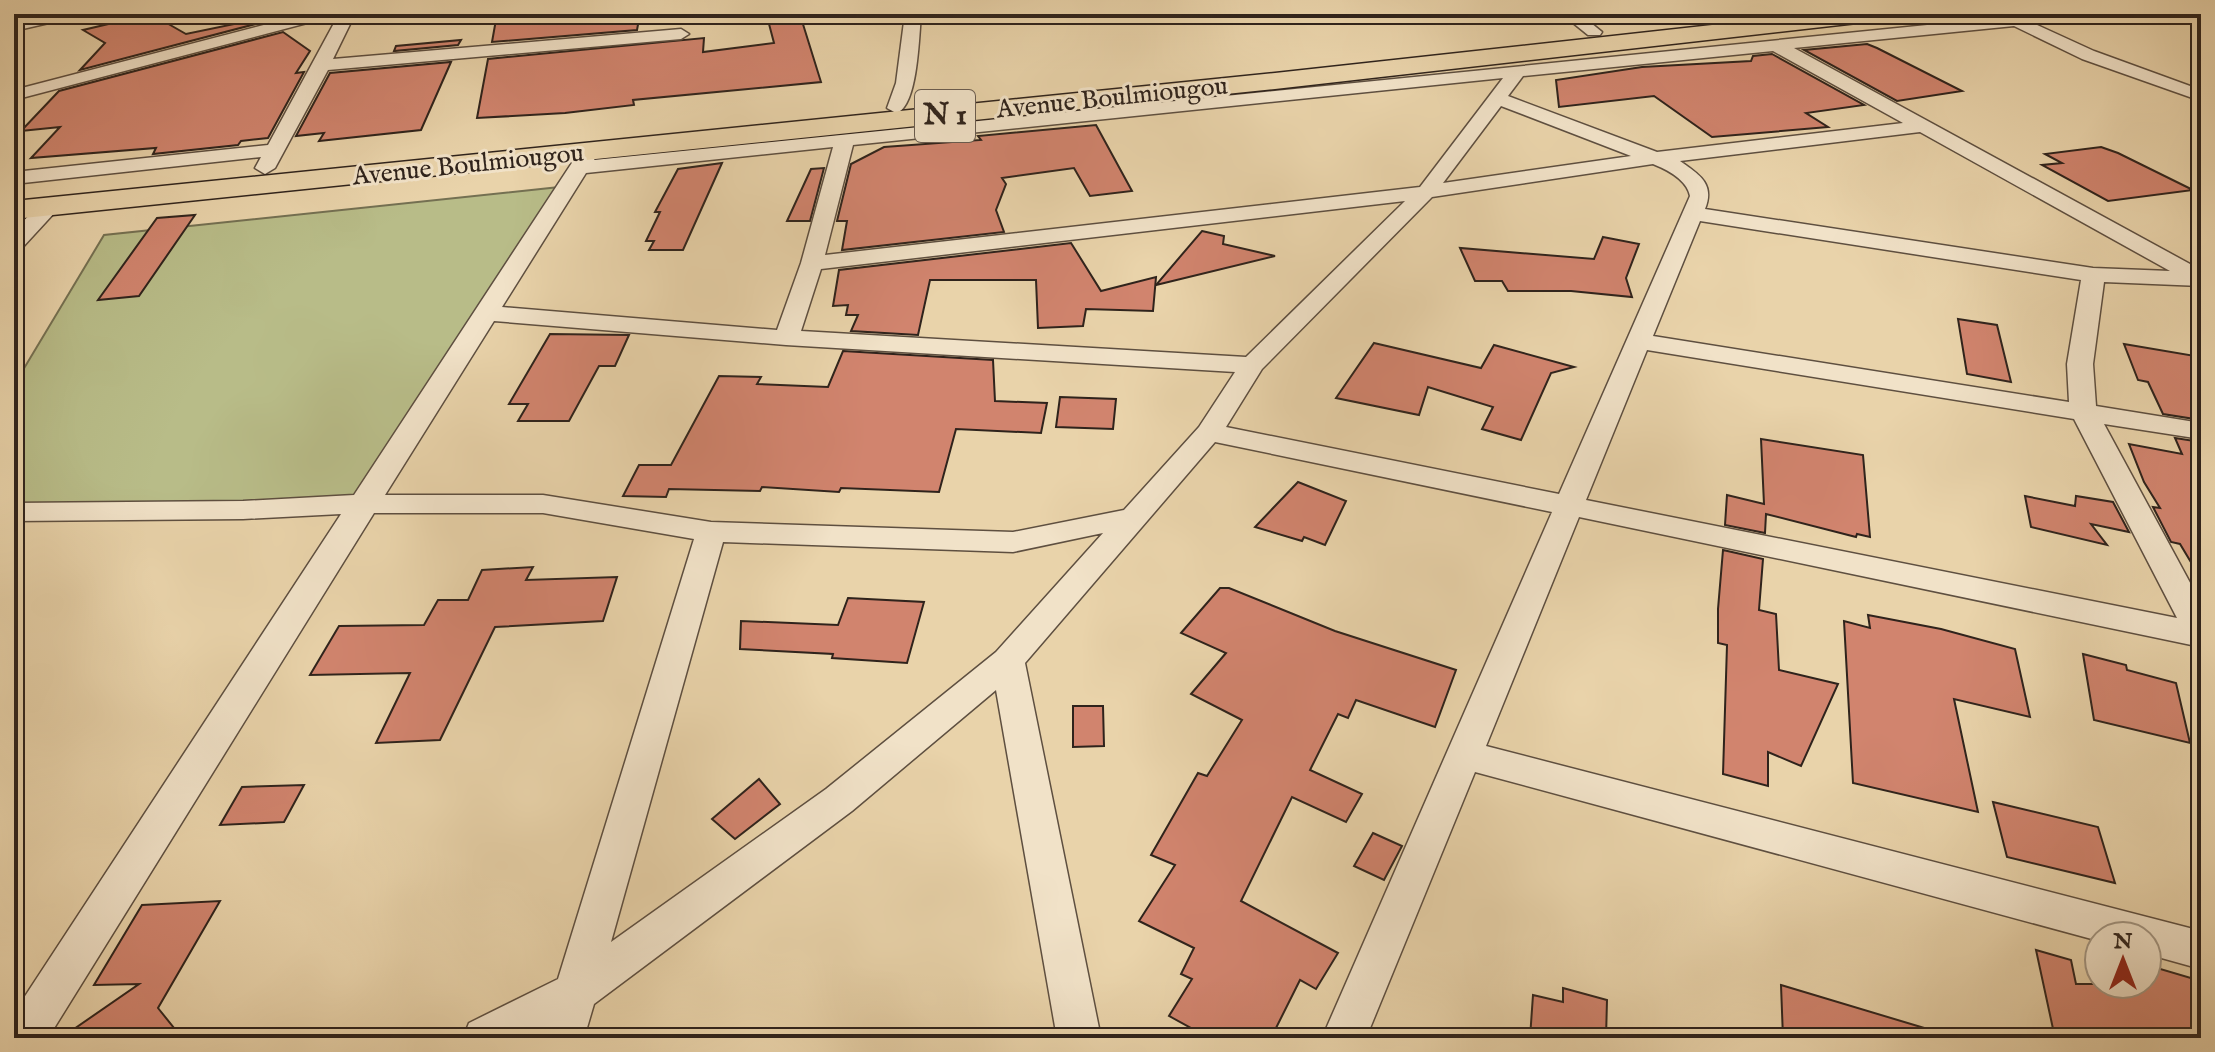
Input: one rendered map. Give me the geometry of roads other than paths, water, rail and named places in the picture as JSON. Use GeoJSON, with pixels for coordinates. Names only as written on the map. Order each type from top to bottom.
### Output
{"type":"FeatureCollection","features":[{"type":"Feature","properties":{"kind":"highway","name":"Avenue Boulmiougou"},"geometry":{"type":"LineString","coordinates":[[14,194],[269,160],[896,108],[1594,32],[1875,14]]}},
{"type":"Feature","properties":{"kind":"highway","name":"Avenue Boulmiougou"},"geometry":{"type":"LineString","coordinates":[[14,210],[585,160],[1751,22]]}},
{"type":"Feature","properties":{"kind":"street"},"geometry":{"type":"LineString","coordinates":[[15,28],[69,14]]}},
{"type":"Feature","properties":{"kind":"street"},"geometry":{"type":"LineString","coordinates":[[14,95],[324,14]]}},
{"type":"Feature","properties":{"kind":"street"},"geometry":{"type":"LineString","coordinates":[[14,178],[269,160],[347,14]]}},
{"type":"Feature","properties":{"kind":"street"},"geometry":{"type":"LineString","coordinates":[[896,108],[905,83],[913,14]]}},
{"type":"Feature","properties":{"kind":"street"},"geometry":{"type":"LineString","coordinates":[[1289,14],[1333,14]]}},
{"type":"Feature","properties":{"kind":"street"},"geometry":{"type":"LineString","coordinates":[[1382,14],[1449,14]]}},
{"type":"Feature","properties":{"kind":"street"},"geometry":{"type":"LineString","coordinates":[[1570,14],[1594,32]]}},
{"type":"Feature","properties":{"kind":"street"},"geometry":{"type":"LineString","coordinates":[[23,1038],[585,160],[845,140],[2083,14]]}},
{"type":"Feature","properties":{"kind":"street"},"geometry":{"type":"LineString","coordinates":[[2017,21],[2088,55],[2199,95]]}},
{"type":"Feature","properties":{"kind":"street"},"geometry":{"type":"LineString","coordinates":[[1751,22],[1778,47],[2201,279]]}},
{"type":"Feature","properties":{"kind":"street"},"geometry":{"type":"LineString","coordinates":[[322,65],[681,34]]}},
{"type":"Feature","properties":{"kind":"street"},"geometry":{"type":"LineString","coordinates":[[485,1038],[576,992],[839,800],[1008,661],[1209,432],[1252,365],[1426,192],[1517,72]]}},
{"type":"Feature","properties":{"kind":"street"},"geometry":{"type":"LineString","coordinates":[[1344,1038],[1567,504],[1700,196],[1698,186],[1675,166],[1497,98]]}},
{"type":"Feature","properties":{"kind":"street"},"geometry":{"type":"LineString","coordinates":[[812,263],[1426,192],[1657,158],[1923,126]]}},
{"type":"Feature","properties":{"kind":"street"},"geometry":{"type":"LineString","coordinates":[[786,338],[812,263],[845,140]]}},
{"type":"Feature","properties":{"kind":"street"},"geometry":{"type":"LineString","coordinates":[[14,243],[50,206]]}},
{"type":"Feature","properties":{"kind":"street"},"geometry":{"type":"LineString","coordinates":[[1694,214],[2093,275],[2201,279]]}},
{"type":"Feature","properties":{"kind":"street"},"geometry":{"type":"LineString","coordinates":[[2093,275],[2080,364],[2083,410],[2201,634]]}},
{"type":"Feature","properties":{"kind":"street"},"geometry":{"type":"LineString","coordinates":[[488,313],[786,338],[1252,365]]}},
{"type":"Feature","properties":{"kind":"street"},"geometry":{"type":"LineString","coordinates":[[1638,341],[2201,431]]}},
{"type":"Feature","properties":{"kind":"street"},"geometry":{"type":"LineString","coordinates":[[1209,432],[2201,634]]}},
{"type":"Feature","properties":{"kind":"street"},"geometry":{"type":"LineString","coordinates":[[14,512],[243,510],[365,504],[543,504],[711,532],[1013,542],[1135,517]]}},
{"type":"Feature","properties":{"kind":"street"},"geometry":{"type":"LineString","coordinates":[[562,1038],[711,532]]}},
{"type":"Feature","properties":{"kind":"street"},"geometry":{"type":"LineString","coordinates":[[1008,661],[1079,1038]]}},
{"type":"Feature","properties":{"kind":"street"},"geometry":{"type":"LineString","coordinates":[[1462,754],[2201,950]]}}]}
